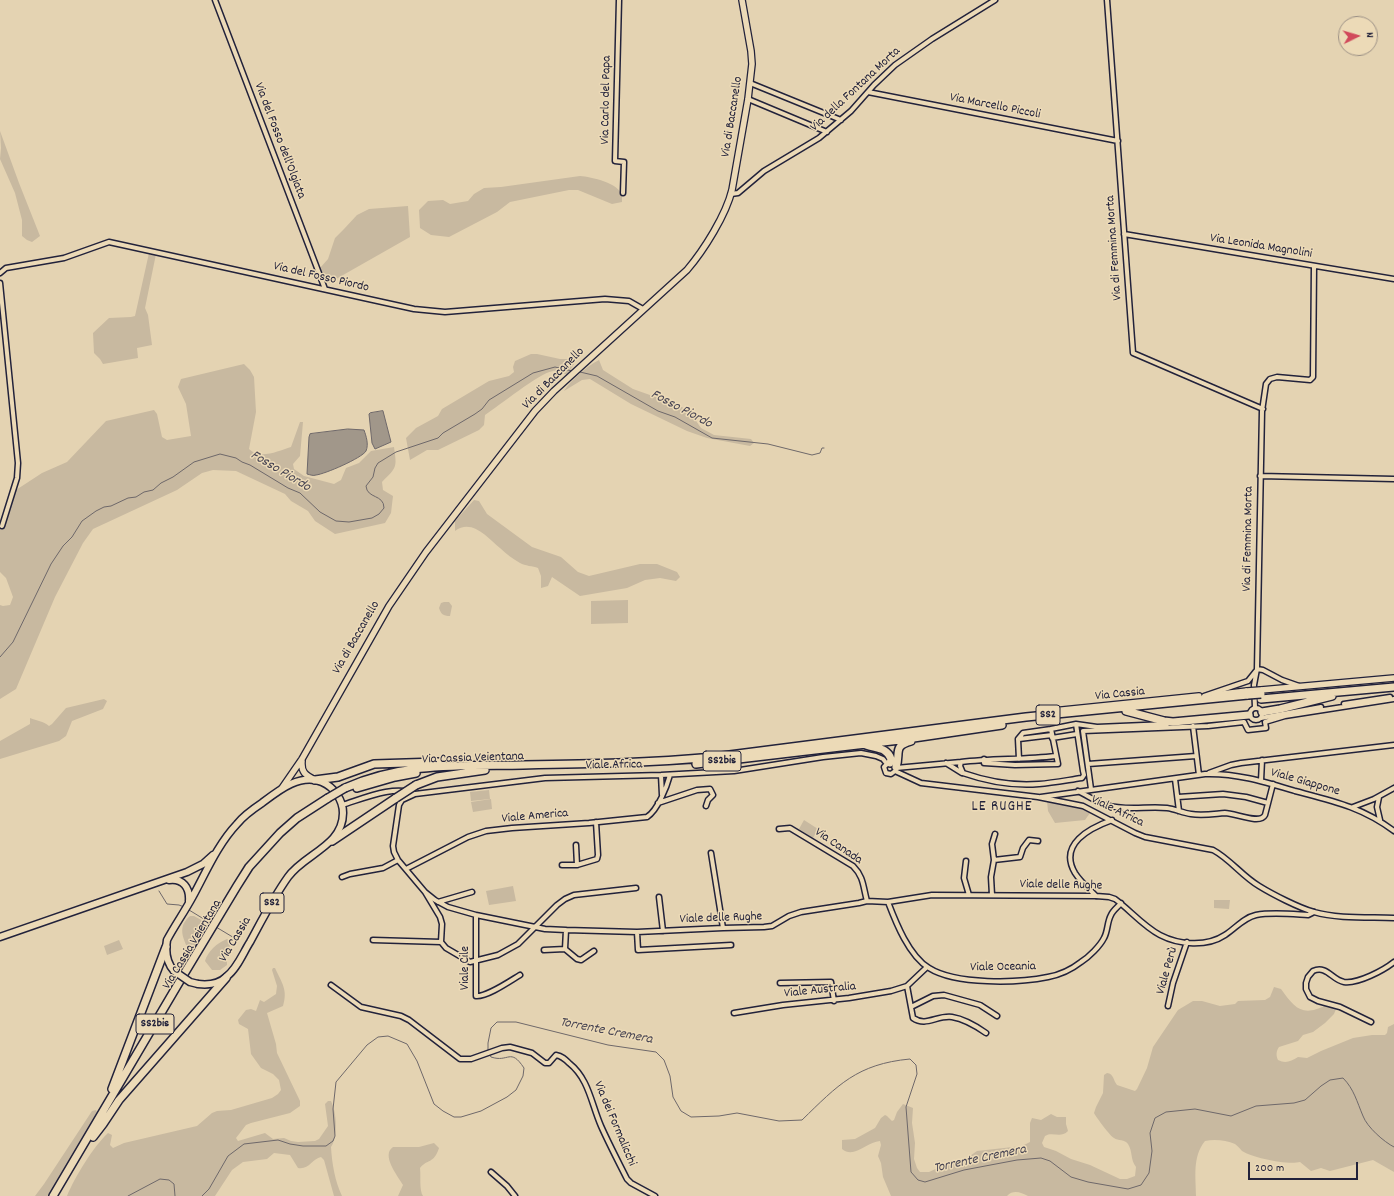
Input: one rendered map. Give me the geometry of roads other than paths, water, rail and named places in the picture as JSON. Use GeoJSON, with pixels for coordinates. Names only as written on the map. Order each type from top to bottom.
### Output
{"type":"FeatureCollection","features":[{"type":"Feature","properties":{"kind":"highway","name":"Via Cassia"},"geometry":{"type":"LineString","coordinates":[[864,744],[1027,722],[1261,694],[1394,682]]}},
{"type":"Feature","properties":{"kind":"highway","name":"Via Cassia"},"geometry":{"type":"LineString","coordinates":[[1261,694],[1394,687]]}},
{"type":"Feature","properties":{"kind":"highway"},"geometry":{"type":"LineString","coordinates":[[1261,715],[1306,701],[1347,693],[1351,690]]}},
{"type":"Feature","properties":{"kind":"highway","name":"Via Cassia"},"geometry":{"type":"LineString","coordinates":[[849,740],[1026,717],[1248,696]]}},
{"type":"Feature","properties":{"kind":"highway"},"geometry":{"type":"LineString","coordinates":[[1126,711],[1173,722],[1250,716]]}},
{"type":"Feature","properties":{"kind":"highway"},"geometry":{"type":"LineString","coordinates":[[900,734],[909,729],[962,722]]}},
{"type":"Feature","properties":{"kind":"highway"},"geometry":{"type":"LineString","coordinates":[[864,744],[884,749],[890,754],[893,766],[898,763],[897,753],[902,744],[922,736]]}},
{"type":"Feature","properties":{"kind":"highway","name":"Via Cassia Veientana"},"geometry":{"type":"LineString","coordinates":[[500,767],[670,761],[849,740]]}},
{"type":"Feature","properties":{"kind":"highway","name":"Via Cassia Veientana"},"geometry":{"type":"LineString","coordinates":[[53,1196],[212,932],[253,869],[269,851],[300,822],[329,800],[346,790],[419,772],[436,770],[484,767],[670,766],[864,744]]}},
{"type":"Feature","properties":{"kind":"highway"},"geometry":{"type":"LineString","coordinates":[[315,780],[338,777],[364,766],[386,763],[462,762],[484,767]]}},
{"type":"Feature","properties":{"kind":"highway","name":"SS2"},"geometry":{"type":"LineString","coordinates":[[332,841],[416,785],[437,777],[484,767]]}},
{"type":"Feature","properties":{"kind":"highway","name":"Via Cassia Veientana"},"geometry":{"type":"LineString","coordinates":[[59,1196],[212,932]]}},
{"type":"Feature","properties":{"kind":"highway"},"geometry":{"type":"LineString","coordinates":[[99,1118],[104,1103],[119,1073],[166,947]]}},
{"type":"Feature","properties":{"kind":"highway"},"geometry":{"type":"LineString","coordinates":[[93,1137],[119,1100],[226,978]]}},
{"type":"Feature","properties":{"kind":"main road"},"geometry":{"type":"LineString","coordinates":[[166,947],[171,933],[220,848],[228,835],[242,818],[280,790],[299,781],[315,780],[332,788],[342,806]]}},
{"type":"Feature","properties":{"kind":"main road","name":"Via Cassia"},"geometry":{"type":"LineString","coordinates":[[166,947],[167,959],[174,971],[190,982],[198,984],[212,984],[226,978],[242,956],[289,875],[301,863],[332,841],[341,823],[343,814],[342,806]]}},
{"type":"Feature","properties":{"kind":"main road"},"geometry":{"type":"LineString","coordinates":[[0,937],[187,872],[203,864],[220,848]]}},
{"type":"Feature","properties":{"kind":"main road"},"geometry":{"type":"LineString","coordinates":[[161,881],[177,880],[185,885],[189,892],[187,907]]}},
{"type":"Feature","properties":{"kind":"street","name":"Via del Fosso dell'Olgiata"},"geometry":{"type":"LineString","coordinates":[[215,0],[325,289]]}},
{"type":"Feature","properties":{"kind":"street","name":"Via Carlo del Papa"},"geometry":{"type":"LineString","coordinates":[[619,0],[615,162],[624,162],[623,193]]}},
{"type":"Feature","properties":{"kind":"street","name":"Via di Baccanello"},"geometry":{"type":"LineString","coordinates":[[280,790],[302,759],[389,606],[426,552],[535,411],[554,391],[679,278],[693,263],[717,225],[731,194],[750,83],[751,56],[742,0]]}},
{"type":"Feature","properties":{"kind":"street","name":"Via della Fontana Morta"},"geometry":{"type":"LineString","coordinates":[[731,194],[739,192],[764,171],[814,142],[851,112],[883,75],[909,54],[994,0]]}},
{"type":"Feature","properties":{"kind":"street","name":"Via di Femmina Morta"},"geometry":{"type":"LineString","coordinates":[[1107,0],[1133,354],[1262,409]]}},
{"type":"Feature","properties":{"kind":"street"},"geometry":{"type":"LineString","coordinates":[[750,83],[841,120]]}},
{"type":"Feature","properties":{"kind":"street","name":"Via Marcello Piccoli"},"geometry":{"type":"LineString","coordinates":[[868,92],[1118,141]]}},
{"type":"Feature","properties":{"kind":"street"},"geometry":{"type":"LineString","coordinates":[[748,99],[827,132]]}},
{"type":"Feature","properties":{"kind":"street","name":"Via Leonida Magnolini"},"geometry":{"type":"LineString","coordinates":[[1124,234],[1394,280]]}},
{"type":"Feature","properties":{"kind":"street","name":"Via del Fosso Piordo"},"geometry":{"type":"LineString","coordinates":[[0,273],[6,268],[64,258],[109,242],[414,309],[436,312],[612,299],[630,301],[643,309]]}},
{"type":"Feature","properties":{"kind":"street","name":"Via di Femmina Morta"},"geometry":{"type":"LineString","coordinates":[[1255,707],[1254,685],[1257,669],[1262,409],[1267,382],[1270,379],[1310,380],[1313,377],[1314,266]]}},
{"type":"Feature","properties":{"kind":"street"},"geometry":{"type":"LineString","coordinates":[[0,283],[18,466],[17,478],[2,526]]}},
{"type":"Feature","properties":{"kind":"street"},"geometry":{"type":"LineString","coordinates":[[1260,476],[1394,479]]}},
{"type":"Feature","properties":{"kind":"street"},"geometry":{"type":"LineString","coordinates":[[1204,696],[1248,681],[1257,669],[1264,670],[1282,680],[1300,686]]}},
{"type":"Feature","properties":{"kind":"street"},"geometry":{"type":"LineString","coordinates":[[1261,694],[1300,686],[1394,678]]}},
{"type":"Feature","properties":{"kind":"street"},"geometry":{"type":"LineString","coordinates":[[1248,681],[1254,685]]}},
{"type":"Feature","properties":{"kind":"street"},"geometry":{"type":"LineString","coordinates":[[962,722],[1126,703],[1204,696],[1248,696]]}},
{"type":"Feature","properties":{"kind":"street"},"geometry":{"type":"LineString","coordinates":[[1019,759],[1018,739],[1023,734],[1051,730],[1076,724],[1096,727],[1180,724],[1250,716],[1255,720],[1261,715],[1394,698]]}},
{"type":"Feature","properties":{"kind":"street"},"geometry":{"type":"LineString","coordinates":[[1091,789],[1083,731],[1244,722],[1248,730],[1266,728],[1265,722],[1285,716],[1394,698]]}},
{"type":"Feature","properties":{"kind":"street"},"geometry":{"type":"LineString","coordinates":[[1250,716],[1251,709],[1255,707],[1259,708],[1261,715]]}},
{"type":"Feature","properties":{"kind":"street"},"geometry":{"type":"LineString","coordinates":[[1018,739],[1077,734],[1076,724]]}},
{"type":"Feature","properties":{"kind":"street"},"geometry":{"type":"LineString","coordinates":[[1192,726],[1199,775]]}},
{"type":"Feature","properties":{"kind":"street"},"geometry":{"type":"LineString","coordinates":[[984,759],[984,763],[1015,765],[1058,764],[1057,755],[1055,756],[1051,730]]}},
{"type":"Feature","properties":{"kind":"street","name":"Viale Africa"},"geometry":{"type":"LineString","coordinates":[[962,774],[1008,783],[1038,784],[1082,778],[1084,775],[1077,734]]}},
{"type":"Feature","properties":{"kind":"street","name":"Viale Giappone"},"geometry":{"type":"LineString","coordinates":[[1038,797],[1199,775],[1231,765],[1262,760],[1394,745]]}},
{"type":"Feature","properties":{"kind":"street","name":"Viale Africa"},"geometry":{"type":"LineString","coordinates":[[342,806],[390,791],[410,792],[415,794],[545,778],[660,776],[734,771],[824,757],[861,753],[883,759],[921,783],[1038,797],[1083,806],[1145,837],[1213,850],[1221,854],[1249,880],[1260,887],[1314,912]]}},
{"type":"Feature","properties":{"kind":"street"},"geometry":{"type":"LineString","coordinates":[[893,766],[961,762],[984,759],[1019,759],[1055,756]]}},
{"type":"Feature","properties":{"kind":"street"},"geometry":{"type":"LineString","coordinates":[[1088,764],[1196,756]]}},
{"type":"Feature","properties":{"kind":"street"},"geometry":{"type":"LineString","coordinates":[[302,759],[303,772],[315,780]]}},
{"type":"Feature","properties":{"kind":"street"},"geometry":{"type":"LineString","coordinates":[[1261,781],[1262,760]]}},
{"type":"Feature","properties":{"kind":"street"},"geometry":{"type":"LineString","coordinates":[[961,762],[960,766],[962,774]]}},
{"type":"Feature","properties":{"kind":"street"},"geometry":{"type":"LineString","coordinates":[[946,763],[962,774]]}},
{"type":"Feature","properties":{"kind":"street","name":"Viale Giappone"},"geometry":{"type":"LineString","coordinates":[[1205,774],[1232,775],[1261,781],[1353,807],[1380,820],[1394,831]]}},
{"type":"Feature","properties":{"kind":"street","name":"Viale America"},"geometry":{"type":"LineString","coordinates":[[406,869],[478,833],[512,828],[647,817],[652,814],[658,804],[670,775]]}},
{"type":"Feature","properties":{"kind":"street","name":"Viale America"},"geometry":{"type":"LineString","coordinates":[[660,776],[662,795]]}},
{"type":"Feature","properties":{"kind":"street"},"geometry":{"type":"LineString","coordinates":[[1175,778],[1179,811]]}},
{"type":"Feature","properties":{"kind":"street"},"geometry":{"type":"LineString","coordinates":[[1078,791],[1105,805],[1130,809],[1168,808],[1197,815],[1232,814],[1247,818],[1260,819],[1265,816],[1273,784]]}},
{"type":"Feature","properties":{"kind":"street"},"geometry":{"type":"LineString","coordinates":[[1353,807],[1379,797],[1394,788]]}},
{"type":"Feature","properties":{"kind":"street"},"geometry":{"type":"LineString","coordinates":[[658,804],[697,790],[710,789],[712,794],[706,806]]}},
{"type":"Feature","properties":{"kind":"street"},"geometry":{"type":"LineString","coordinates":[[415,794],[402,800],[399,805],[393,846],[394,852],[398,860],[425,892],[440,917],[442,924],[441,942],[446,948],[470,962],[498,955],[518,944],[557,905],[574,894],[636,888]]}},
{"type":"Feature","properties":{"kind":"street"},"geometry":{"type":"LineString","coordinates":[[1178,797],[1223,794],[1246,797],[1268,803]]}},
{"type":"Feature","properties":{"kind":"street"},"geometry":{"type":"LineString","coordinates":[[1379,797],[1376,807],[1380,820]]}},
{"type":"Feature","properties":{"kind":"street"},"geometry":{"type":"LineString","coordinates":[[1096,896],[1075,874],[1071,865],[1070,856],[1079,837],[1094,827],[1112,820]]}},
{"type":"Feature","properties":{"kind":"street"},"geometry":{"type":"LineString","coordinates":[[562,865],[577,865],[593,861],[598,858],[596,822]]}},
{"type":"Feature","properties":{"kind":"street","name":"Via Canada"},"geometry":{"type":"LineString","coordinates":[[779,829],[790,828],[853,866],[860,872],[867,901]]}},
{"type":"Feature","properties":{"kind":"street"},"geometry":{"type":"LineString","coordinates":[[992,895],[991,877],[994,860],[992,844],[995,834]]}},
{"type":"Feature","properties":{"kind":"street"},"geometry":{"type":"LineString","coordinates":[[994,860],[1020,857],[1023,848],[1029,840],[1038,841]]}},
{"type":"Feature","properties":{"kind":"street"},"geometry":{"type":"LineString","coordinates":[[576,845],[577,865]]}},
{"type":"Feature","properties":{"kind":"street"},"geometry":{"type":"LineString","coordinates":[[711,853],[722,928]]}},
{"type":"Feature","properties":{"kind":"street"},"geometry":{"type":"LineString","coordinates":[[342,877],[350,874],[383,868],[398,860]]}},
{"type":"Feature","properties":{"kind":"street"},"geometry":{"type":"LineString","coordinates":[[966,861],[964,878],[969,895]]}},
{"type":"Feature","properties":{"kind":"street","name":"Viale delle Rughe"},"geometry":{"type":"LineString","coordinates":[[425,892],[438,902],[448,906],[476,914],[545,929],[637,932],[768,927],[789,916],[801,912],[867,901],[888,902],[924,895],[1109,897],[1121,903],[1161,936],[1187,942],[1202,943],[1216,940],[1243,920],[1255,915],[1308,915],[1314,912],[1333,915],[1394,918]]}},
{"type":"Feature","properties":{"kind":"street"},"geometry":{"type":"LineString","coordinates":[[438,902],[472,892]]}},
{"type":"Feature","properties":{"kind":"street"},"geometry":{"type":"LineString","coordinates":[[659,897],[663,931]]}},
{"type":"Feature","properties":{"kind":"street"},"geometry":{"type":"LineString","coordinates":[[888,902],[903,937],[916,956],[927,968]]}},
{"type":"Feature","properties":{"kind":"street","name":"Viale Oceania"},"geometry":{"type":"LineString","coordinates":[[927,968],[944,974],[974,980],[996,981],[1034,979],[1066,971],[1082,962],[1097,947],[1104,938],[1111,914],[1121,903]]}},
{"type":"Feature","properties":{"kind":"street","name":"Viale Cile"},"geometry":{"type":"LineString","coordinates":[[476,914],[476,996],[479,997],[491,992],[520,975]]}},
{"type":"Feature","properties":{"kind":"street"},"geometry":{"type":"LineString","coordinates":[[565,949],[566,930]]}},
{"type":"Feature","properties":{"kind":"street","name":"Viale delle Rughe"},"geometry":{"type":"LineString","coordinates":[[637,932],[638,950],[731,945]]}},
{"type":"Feature","properties":{"kind":"street"},"geometry":{"type":"LineString","coordinates":[[373,940],[441,942]]}},
{"type":"Feature","properties":{"kind":"street","name":"Viale Perù"},"geometry":{"type":"LineString","coordinates":[[1168,1006],[1172,983],[1187,942]]}},
{"type":"Feature","properties":{"kind":"street"},"geometry":{"type":"LineString","coordinates":[[544,950],[565,949],[577,959],[581,960],[594,951]]}},
{"type":"Feature","properties":{"kind":"street"},"geometry":{"type":"LineString","coordinates":[[1371,1022],[1340,1007],[1312,998],[1306,990],[1307,978],[1313,971],[1321,969],[1339,980],[1350,982],[1379,972],[1394,962]]}},
{"type":"Feature","properties":{"kind":"street","name":"Viale Australia"},"geometry":{"type":"LineString","coordinates":[[734,1013],[783,1005],[878,994],[907,986],[927,968]]}},
{"type":"Feature","properties":{"kind":"street"},"geometry":{"type":"LineString","coordinates":[[780,983],[831,982],[834,1000]]}},
{"type":"Feature","properties":{"kind":"street","name":"Via dei Formalicchi"},"geometry":{"type":"LineString","coordinates":[[331,985],[361,1006],[401,1016],[409,1020],[460,1059],[465,1060],[478,1057],[510,1047],[532,1053],[546,1063],[549,1063],[556,1055],[560,1056],[572,1065],[583,1078],[600,1124],[627,1179],[631,1183],[655,1196]]}},
{"type":"Feature","properties":{"kind":"street"},"geometry":{"type":"LineString","coordinates":[[907,986],[913,1018],[918,1022],[925,1022],[941,1017],[951,1017],[964,1021],[986,1033]]}},
{"type":"Feature","properties":{"kind":"street"},"geometry":{"type":"LineString","coordinates":[[912,1007],[933,996],[944,995],[980,1005],[996,1016]]}},
{"type":"Feature","properties":{"kind":"street"},"geometry":{"type":"LineString","coordinates":[[491,1172],[515,1196]]}},
{"type":"Feature","properties":{"kind":"waterway","name":"Fosso Piordo"},"geometry":{"type":"LineString","coordinates":[[0,657],[13,642],[51,564],[63,546],[72,537],[82,521],[96,511],[128,498],[136,497],[144,492],[153,490],[161,483],[173,477],[194,462],[220,454],[236,458],[288,488],[300,493],[320,512],[336,521],[349,522],[372,518],[379,514],[384,508],[381,500],[369,493],[366,486],[373,477],[378,463],[396,452],[438,438],[443,433],[482,409],[489,400],[533,373],[555,367],[572,371]]}},
{"type":"Feature","properties":{"kind":"waterway","name":"Fosso Piordo"},"geometry":{"type":"LineString","coordinates":[[580,372],[597,376],[658,411],[675,417],[712,438],[768,444],[812,455],[820,453],[822,448],[824,448]]}},
{"type":"Feature","properties":{"kind":"waterway"},"geometry":{"type":"LineString","coordinates":[[159,891],[167,904],[184,907]]}},
{"type":"Feature","properties":{"kind":"waterway"},"geometry":{"type":"LineString","coordinates":[[189,910],[212,924]]}},
{"type":"Feature","properties":{"kind":"waterway"},"geometry":{"type":"LineString","coordinates":[[216,927],[236,939]]}},
{"type":"Feature","properties":{"kind":"waterway","name":"Torrente Cremera"},"geometry":{"type":"LineString","coordinates":[[488,1051],[491,1028],[497,1022],[516,1022],[608,1045],[656,1052],[664,1060],[670,1076],[673,1097],[681,1111],[691,1117],[719,1116],[737,1113],[779,1121],[802,1120],[838,1087],[862,1071],[876,1066],[910,1059],[916,1065],[917,1074],[906,1107],[911,1172],[918,1180],[925,1182],[964,1170],[1017,1160],[1041,1158],[1050,1161],[1071,1177],[1088,1182],[1128,1189],[1141,1185],[1149,1173],[1152,1151],[1150,1133],[1155,1118],[1166,1112],[1195,1109],[1231,1116],[1256,1106],[1294,1103],[1305,1100],[1330,1080],[1343,1078],[1353,1091],[1368,1125],[1381,1138],[1394,1147]]}},
{"type":"Feature","properties":{"kind":"waterway","name":"Torrente Cremera"},"geometry":{"type":"LineString","coordinates":[[202,1196],[209,1189],[228,1156],[244,1144],[278,1140],[303,1146],[326,1146],[333,1141],[335,1136],[333,1109],[336,1082],[367,1045],[378,1037],[388,1036],[407,1044],[417,1061],[434,1104],[454,1117],[461,1117],[481,1111],[507,1097],[516,1090],[523,1076],[524,1068],[515,1058],[497,1058],[491,1057],[489,1054]]}},
{"type":"Feature","properties":{"kind":"waterway","name":"Torrente Cremera"},"geometry":{"type":"LineString","coordinates":[[128,1196],[160,1179],[169,1180],[174,1184],[175,1196]]}},
{"type":"Feature","properties":{"kind":"district","name":"LE RUGHE"},"geometry":{"type":"Point","coordinates":[1002,808]}}]}
